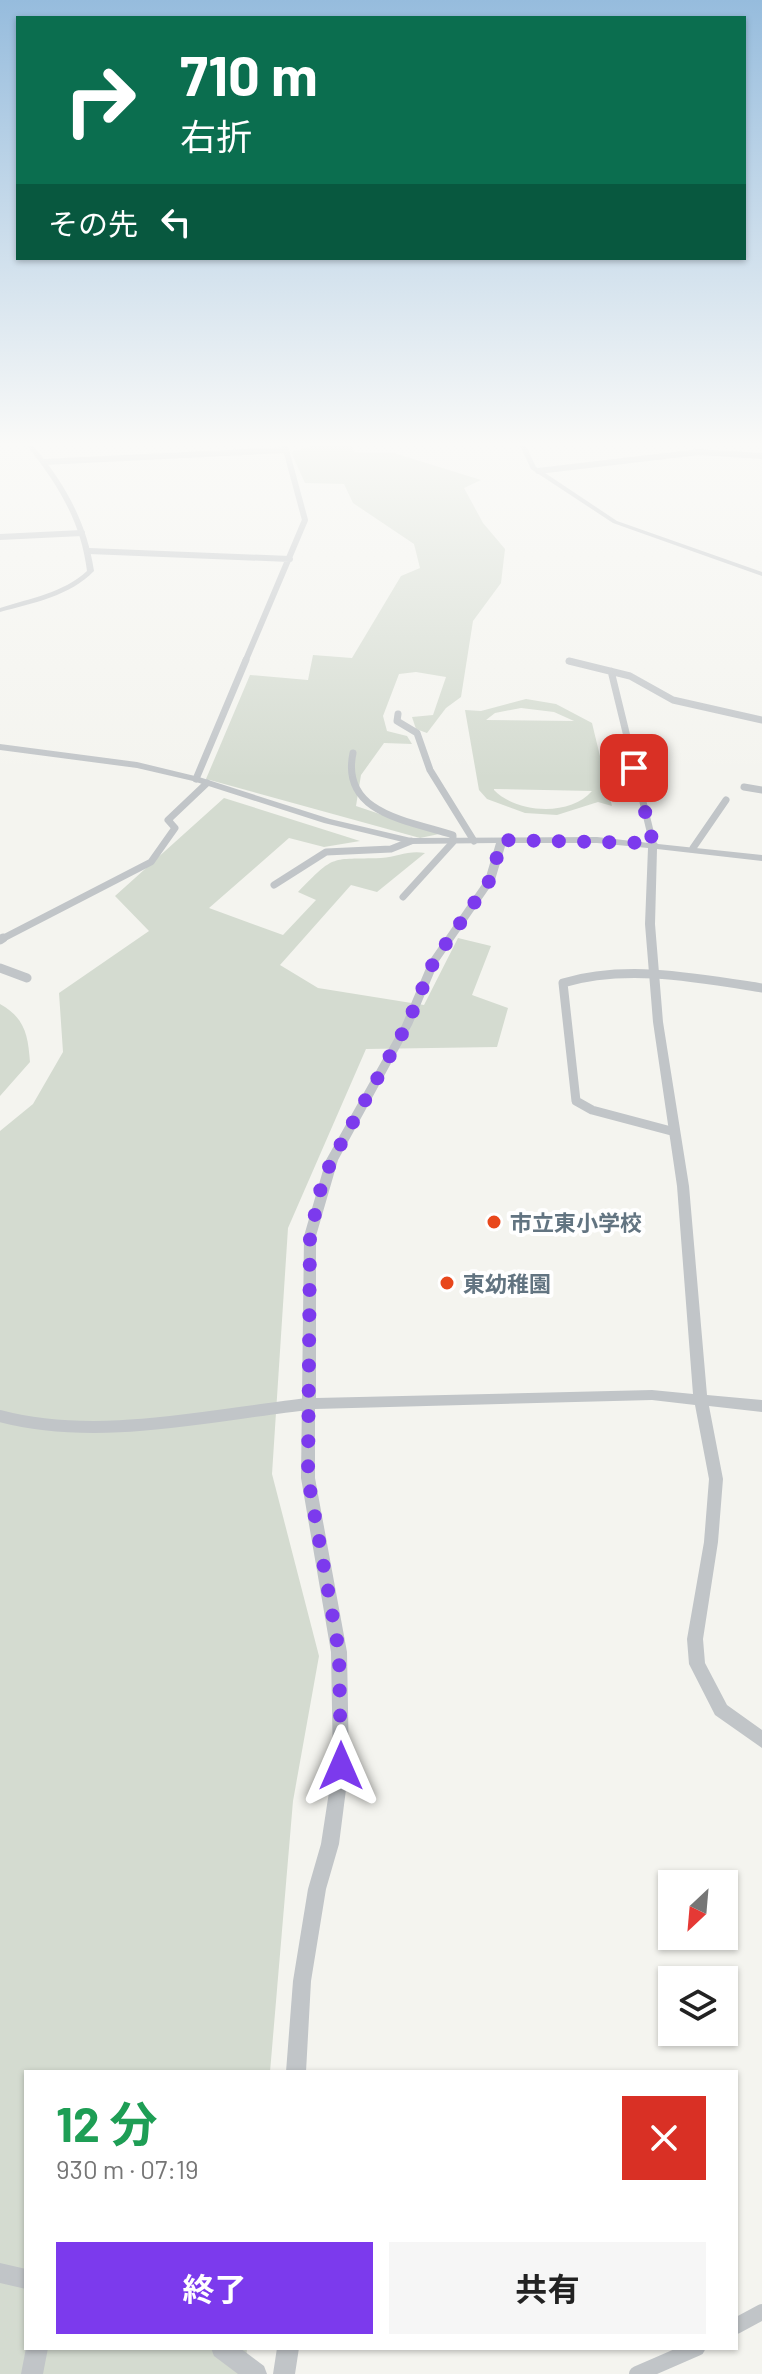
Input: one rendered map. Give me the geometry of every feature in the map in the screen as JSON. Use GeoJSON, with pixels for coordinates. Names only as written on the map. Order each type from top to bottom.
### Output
{"type":"FeatureCollection","features":[{"type":"Feature","properties":{"kind":"street"},"geometry":{"type":"LineString","coordinates":[[0,610],[82,581],[91,571],[90,557]]}},
{"type":"Feature","properties":{"kind":"street"},"geometry":{"type":"LineString","coordinates":[[196,779],[261,617],[290,559],[234,557]]}},
{"type":"Feature","properties":{"kind":"street"},"geometry":{"type":"LineString","coordinates":[[711,557],[762,574]]}},
{"type":"Feature","properties":{"kind":"street"},"geometry":{"type":"LineString","coordinates":[[569,661],[651,685],[673,700],[762,720]]}},
{"type":"Feature","properties":{"kind":"street"},"geometry":{"type":"LineString","coordinates":[[611,671],[653,843],[650,924],[657,977],[662,1067],[675,1132],[700,1397],[716,1479],[711,1542],[695,1639],[697,1664],[721,1710],[762,1740]]}},
{"type":"Feature","properties":{"kind":"street"},"geometry":{"type":"LineString","coordinates":[[398,714],[397,721],[420,739],[430,770],[474,841]]}},
{"type":"Feature","properties":{"kind":"street"},"geometry":{"type":"LineString","coordinates":[[0,747],[114,761],[196,779],[327,821],[411,841],[653,843],[762,858]]}},
{"type":"Feature","properties":{"kind":"street"},"geometry":{"type":"LineString","coordinates":[[353,753],[351,776],[362,801],[370,808],[453,835],[453,842],[403,897]]}},
{"type":"Feature","properties":{"kind":"street"},"geometry":{"type":"LineString","coordinates":[[0,940],[151,862],[175,828],[168,820],[207,783]]}},
{"type":"Feature","properties":{"kind":"street"},"geometry":{"type":"LineString","coordinates":[[744,787],[762,790]]}},
{"type":"Feature","properties":{"kind":"street"},"geometry":{"type":"LineString","coordinates":[[693,848],[726,800]]}},
{"type":"Feature","properties":{"kind":"street"},"geometry":{"type":"LineString","coordinates":[[296,2070],[302,1981],[317,1889],[330,1844],[341,1766],[339,1652],[308,1478],[308,1265],[322,1183],[350,1125],[407,1025],[434,961],[490,880],[502,840]]}},
{"type":"Feature","properties":{"kind":"street"},"geometry":{"type":"LineString","coordinates":[[274,885],[326,852],[391,849],[411,841]]}},
{"type":"Feature","properties":{"kind":"street"},"geometry":{"type":"LineString","coordinates":[[0,968],[27,978]]}},
{"type":"Feature","properties":{"kind":"street"},"geometry":{"type":"LineString","coordinates":[[675,1132],[592,1110],[576,1101],[563,983],[590,978],[657,977],[762,988]]}},
{"type":"Feature","properties":{"kind":"street"},"geometry":{"type":"LineString","coordinates":[[0,1416],[26,1424],[105,1424],[308,1404],[594,1396],[700,1397],[762,1406]]}},
{"type":"Feature","properties":{"kind":"street"},"geometry":{"type":"LineString","coordinates":[[0,2273],[24,2279]]}},
{"type":"Feature","properties":{"kind":"street"},"geometry":{"type":"LineString","coordinates":[[738,2325],[762,2312]]}},
{"type":"Feature","properties":{"kind":"street"},"geometry":{"type":"LineString","coordinates":[[32,2374],[37,2350]]}},
{"type":"Feature","properties":{"kind":"street"},"geometry":{"type":"LineString","coordinates":[[225,2350],[256,2374]]}},
{"type":"Feature","properties":{"kind":"street"},"geometry":{"type":"LineString","coordinates":[[284,2374],[288,2350]]}},
{"type":"Feature","properties":{"kind":"street"},"geometry":{"type":"LineString","coordinates":[[637,2374],[692,2350]]}},
{"type":"Feature","properties":{"kind":"shaded area"},"geometry":{"type":"Polygon","coordinates":[[[417,557],[504,557],[501,583],[473,621],[461,697],[446,708],[427,733],[416,729],[412,717],[433,715],[446,677],[416,672],[399,674],[383,716],[387,731],[407,736],[412,744],[384,743],[361,775],[356,806],[439,834],[420,838],[206,779],[250,675],[308,680],[313,655],[352,658],[401,576],[420,568],[417,557]]]}},
{"type":"Feature","properties":{"kind":"shaded area"},"geometry":{"type":"Polygon","coordinates":[[[526,699],[556,704],[592,723],[612,806],[598,802],[557,815],[525,813],[487,799],[479,790],[465,710],[481,711],[526,699]],[[521,708],[495,713],[486,720],[574,721],[554,712],[521,708]],[[494,789],[516,804],[543,809],[570,805],[592,791],[494,789]]]}},
{"type":"Feature","properties":{"kind":"shaded area"},"geometry":{"type":"Polygon","coordinates":[[[224,798],[360,841],[324,847],[289,838],[209,908],[283,935],[316,900],[298,892],[328,865],[342,859],[425,853],[377,892],[351,885],[280,965],[318,988],[424,1005],[458,938],[491,946],[472,995],[508,1008],[497,1047],[366,1049],[288,1228],[272,1474],[319,1656],[293,1801],[270,2070],[24,2070],[24,2350],[247,2350],[245,2374],[0,2374],[0,1131],[33,1104],[63,1052],[59,993],[149,931],[115,896],[224,798]]]}},
{"type":"Feature","properties":{"kind":"shaded area"},"geometry":{"type":"Polygon","coordinates":[[[0,1004],[15,1015],[24,1028],[30,1062],[0,1096],[0,1004]]]}},
{"type":"Feature","properties":{"kind":"place","name":"市立東小学校"},"geometry":{"type":"Point","coordinates":[494,1222]}},
{"type":"Feature","properties":{"kind":"place","name":"東幼稚園"},"geometry":{"type":"Point","coordinates":[447,1283]}},
{"type":"Feature","properties":{"kind":"route"},"geometry":{"type":"LineString","coordinates":[[341,1766],[339,1652],[326,1593],[308,1478],[308,1265],[310,1236],[322,1183],[350,1125],[407,1025],[434,961],[490,880],[502,840],[653,843],[634,768]]}}]}
